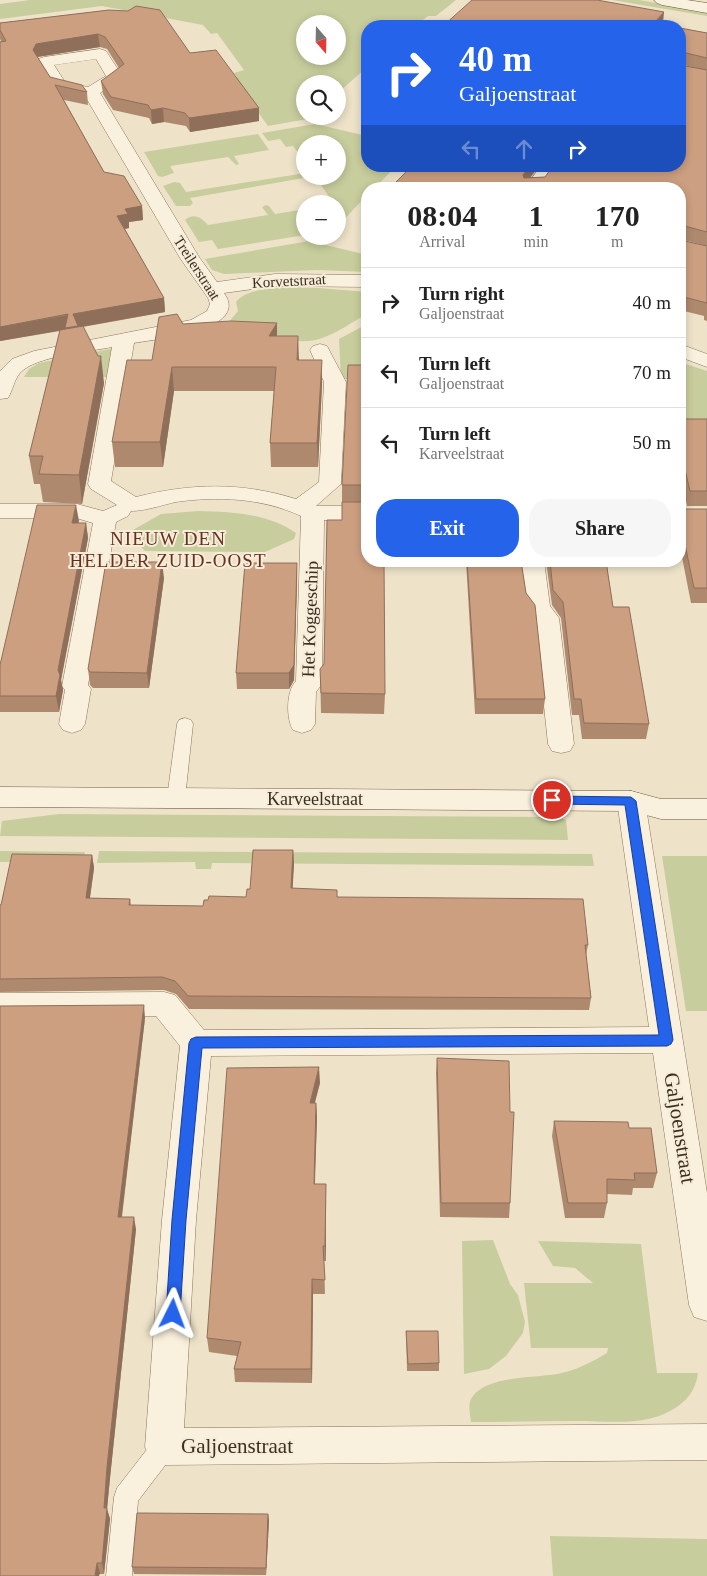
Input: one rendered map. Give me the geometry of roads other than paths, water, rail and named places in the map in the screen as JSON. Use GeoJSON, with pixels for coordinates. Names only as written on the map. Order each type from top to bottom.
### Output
{"type":"FeatureCollection","features":[{"type":"Feature","properties":{"kind":"street"},"geometry":{"type":"LineString","coordinates":[[662,0],[707,8]]}},
{"type":"Feature","properties":{"kind":"street","name":"Treilerstraat"},"geometry":{"type":"LineString","coordinates":[[0,393],[9,372],[19,362],[41,355],[196,325],[210,320],[219,311],[221,305],[146,185],[91,92]]}},
{"type":"Feature","properties":{"kind":"street","name":"Korvetstraat"},"geometry":{"type":"LineString","coordinates":[[210,289],[275,280],[318,279],[361,282]]}},
{"type":"Feature","properties":{"kind":"street"},"geometry":{"type":"LineString","coordinates":[[124,339],[99,484],[132,505]]}},
{"type":"Feature","properties":{"kind":"street"},"geometry":{"type":"LineString","coordinates":[[307,510],[330,484],[335,382],[320,350]]}},
{"type":"Feature","properties":{"kind":"street"},"geometry":{"type":"LineString","coordinates":[[686,352],[707,361]]}},
{"type":"Feature","properties":{"kind":"street"},"geometry":{"type":"LineString","coordinates":[[0,511],[77,511],[105,519],[132,505],[151,500],[206,492],[255,495],[307,510],[361,513]]}},
{"type":"Feature","properties":{"kind":"street","name":"Het Koggeschip"},"geometry":{"type":"LineString","coordinates":[[302,724],[303,689],[309,684],[307,510]]}},
{"type":"Feature","properties":{"kind":"street"},"geometry":{"type":"LineString","coordinates":[[72,724],[78,689],[75,686],[105,519]]}},
{"type":"Feature","properties":{"kind":"street"},"geometry":{"type":"LineString","coordinates":[[533,567],[538,608],[547,618],[561,744]]}},
{"type":"Feature","properties":{"kind":"street","name":"Karveelstraat"},"geometry":{"type":"LineString","coordinates":[[631,801],[659,793],[707,793]]}},
{"type":"Feature","properties":{"kind":"street","name":"Karveelstraat"},"geometry":{"type":"LineString","coordinates":[[0,796],[631,801],[662,809],[707,809]]}},
{"type":"Feature","properties":{"kind":"street","name":"Galjoenstraat"},"geometry":{"type":"LineString","coordinates":[[631,801],[707,1306]]}},
{"type":"Feature","properties":{"kind":"street"},"geometry":{"type":"LineString","coordinates":[[0,1005],[164,1004],[196,1043],[667,1040]]}},
{"type":"Feature","properties":{"kind":"street","name":"Galjoenstraat"},"geometry":{"type":"LineString","coordinates":[[196,1043],[179,1220],[164,1447],[707,1442]]}},
{"type":"Feature","properties":{"kind":"lane"},"geometry":{"type":"LineString","coordinates":[[176,798],[185,724]]}},
{"type":"Feature","properties":{"kind":"lane"},"geometry":{"type":"LineString","coordinates":[[119,1576],[126,1497],[164,1447]]}},
{"type":"Feature","properties":{"kind":"district","name":"NIEUW DEN HELDER ZUID-OOST"},"geometry":{"type":"Point","coordinates":[168,549]}}]}
